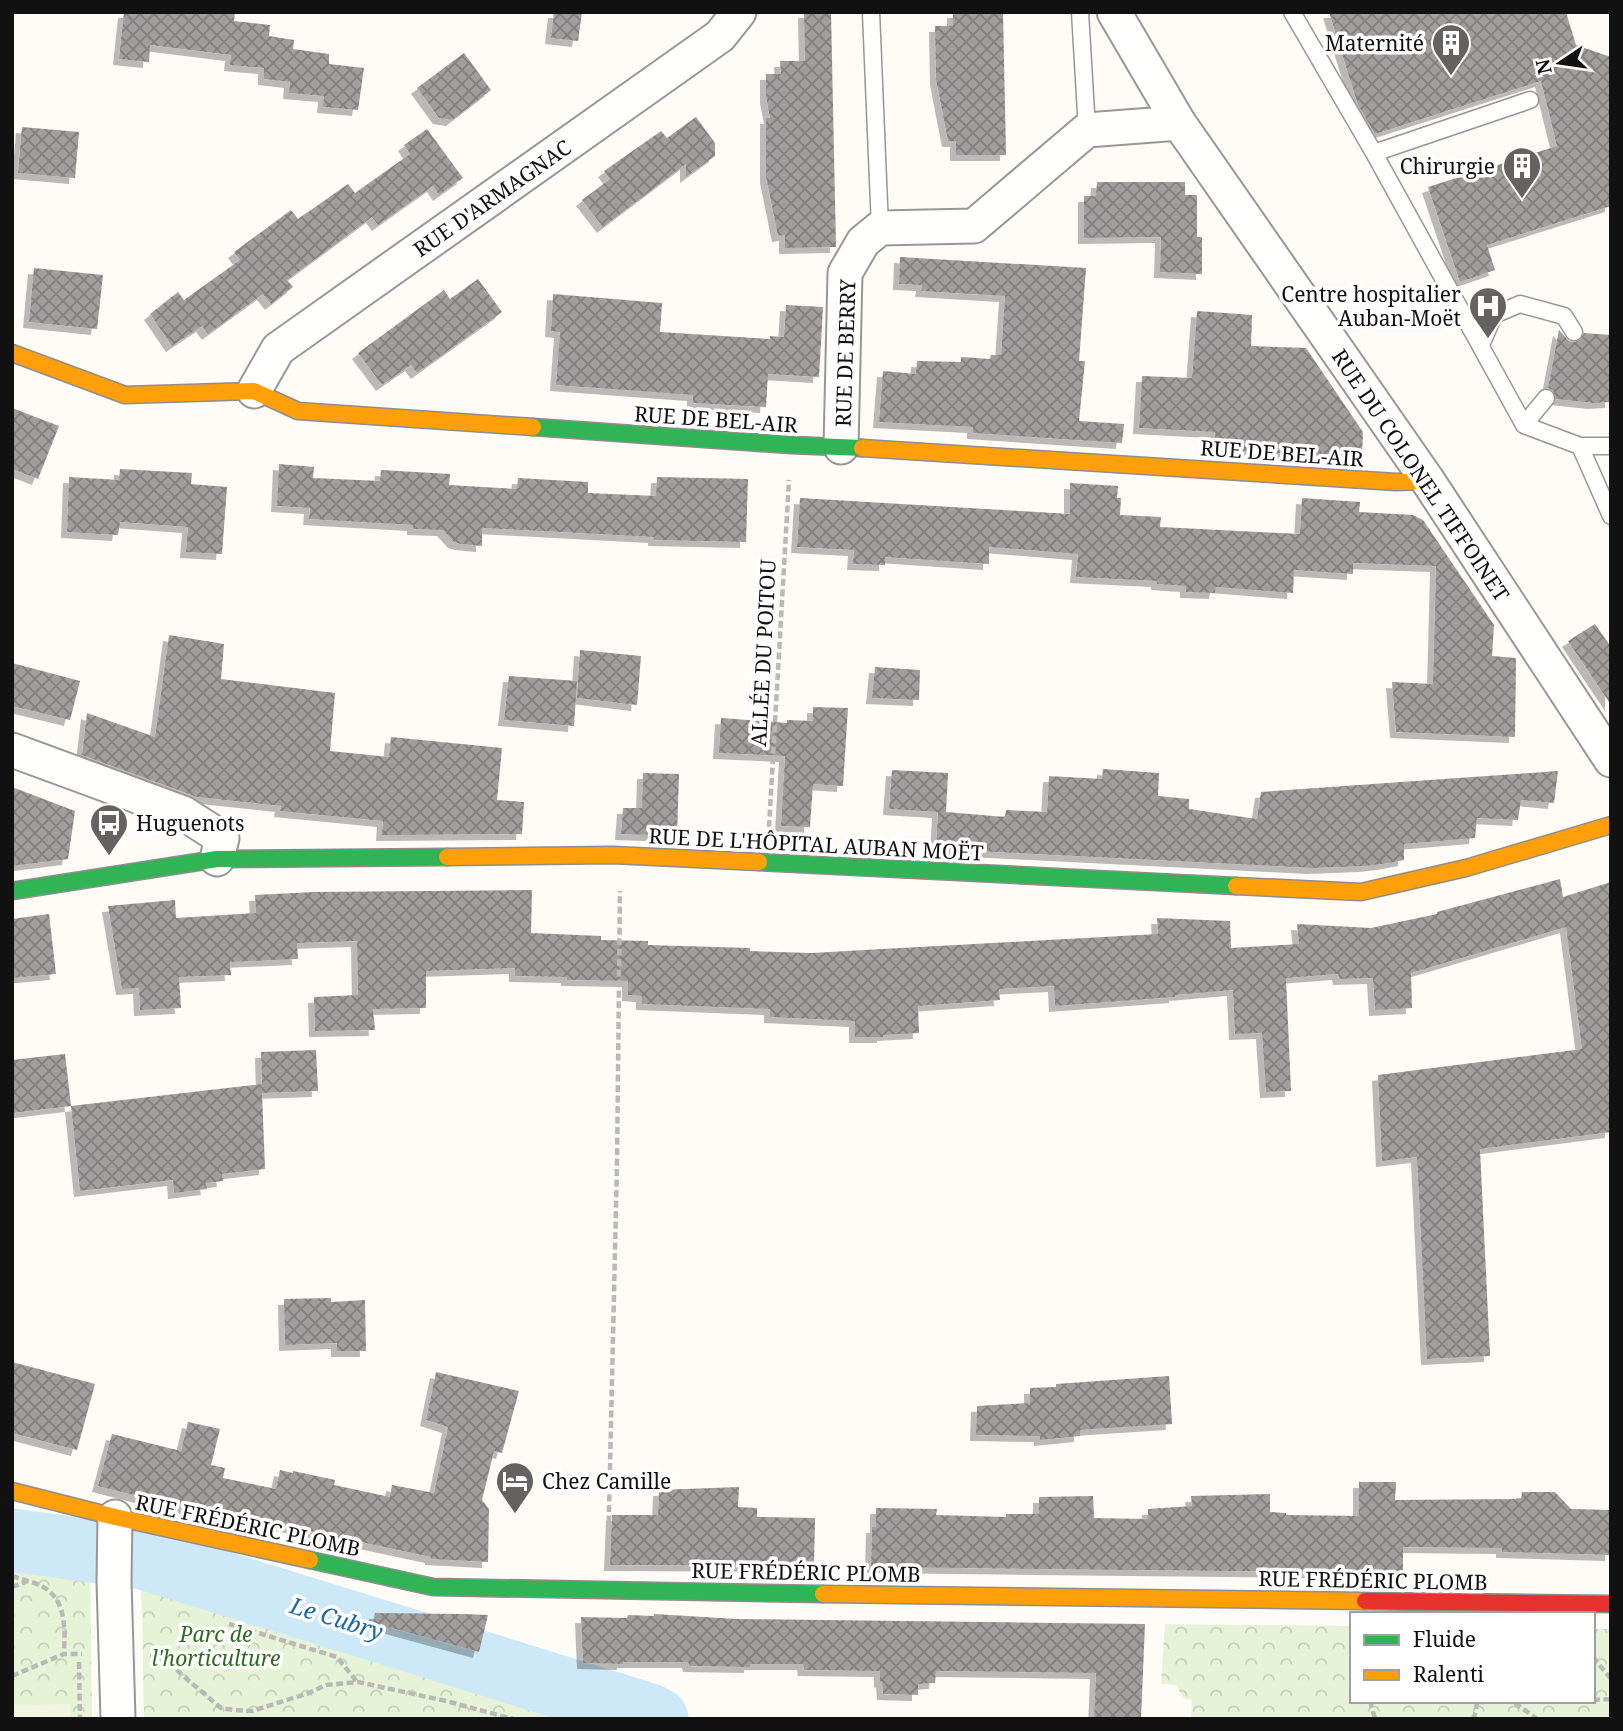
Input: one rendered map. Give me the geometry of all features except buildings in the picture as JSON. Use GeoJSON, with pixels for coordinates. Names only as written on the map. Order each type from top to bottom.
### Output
{"type":"FeatureCollection","features":[{"type":"Feature","properties":{"kind":"street","name":"RUE D'ARMAGNAC"},"geometry":{"type":"LineString","coordinates":[[254,391],[278,349],[720,36],[739,12]]}},
{"type":"Feature","properties":{"kind":"street","name":"RUE DU COLONEL TIFFOINET"},"geometry":{"type":"LineString","coordinates":[[1114,12],[1179,123],[1428,481],[1611,761]]}},
{"type":"Feature","properties":{"kind":"street"},"geometry":{"type":"LineString","coordinates":[[880,228],[974,226],[1087,130],[1179,123]]}},
{"type":"Feature","properties":{"kind":"street","name":"RUE DE BERRY"},"geometry":{"type":"LineString","coordinates":[[841,447],[845,273],[863,242],[880,228]]}},
{"type":"Feature","properties":{"kind":"street","name":"RUE DE BEL-AIR"},"geometry":{"type":"LineString","coordinates":[[12,353],[125,395],[254,391],[298,411],[791,445],[1396,482],[1428,481]]}},
{"type":"Feature","properties":{"kind":"street"},"geometry":{"type":"LineString","coordinates":[[12,750],[183,813],[222,838],[218,859]]}},
{"type":"Feature","properties":{"kind":"street","name":"RUE DE L'HÔPITAL AUBAN MOËT"},"geometry":{"type":"LineString","coordinates":[[12,891],[218,859],[621,856],[1361,892],[1466,868],[1611,825]]}},
{"type":"Feature","properties":{"kind":"street","name":"RUE FRÉDÉRIC PLOMB"},"geometry":{"type":"LineString","coordinates":[[12,1491],[114,1524],[433,1587],[1611,1604]]}},
{"type":"Feature","properties":{"kind":"street"},"geometry":{"type":"LineString","coordinates":[[114,1524],[118,1719]]}},
{"type":"Feature","properties":{"kind":"lane"},"geometry":{"type":"LineString","coordinates":[[871,12],[880,228]]}},
{"type":"Feature","properties":{"kind":"lane"},"geometry":{"type":"LineString","coordinates":[[1080,12],[1087,130]]}},
{"type":"Feature","properties":{"kind":"lane"},"geometry":{"type":"LineString","coordinates":[[1292,12],[1374,153],[1524,425],[1580,446],[1611,446]]}},
{"type":"Feature","properties":{"kind":"lane"},"geometry":{"type":"LineString","coordinates":[[1374,153],[1530,100]]}},
{"type":"Feature","properties":{"kind":"lane"},"geometry":{"type":"LineString","coordinates":[[1481,345],[1494,315],[1520,304],[1564,316],[1574,332]]}},
{"type":"Feature","properties":{"kind":"lane"},"geometry":{"type":"LineString","coordinates":[[1524,425],[1546,398]]}},
{"type":"Feature","properties":{"kind":"lane"},"geometry":{"type":"LineString","coordinates":[[1580,446],[1611,516]]}},
{"type":"Feature","properties":{"kind":"path","name":"ALLÉE DU POITOU"},"geometry":{"type":"LineString","coordinates":[[766,863],[791,445]]}},
{"type":"Feature","properties":{"kind":"path"},"geometry":{"type":"LineString","coordinates":[[607,1590],[617,1178],[621,856]]}},
{"type":"Feature","properties":{"kind":"path"},"geometry":{"type":"LineString","coordinates":[[12,1576],[41,1586],[59,1603],[64,1615],[64,1654]]}},
{"type":"Feature","properties":{"kind":"path"},"geometry":{"type":"LineString","coordinates":[[12,1587],[28,1581]]}},
{"type":"Feature","properties":{"kind":"path"},"geometry":{"type":"LineString","coordinates":[[229,1624],[337,1657],[358,1682]]}},
{"type":"Feature","properties":{"kind":"path"},"geometry":{"type":"LineString","coordinates":[[116,1652],[166,1660],[221,1708],[252,1711],[326,1685],[358,1682],[513,1719]]}},
{"type":"Feature","properties":{"kind":"path"},"geometry":{"type":"LineString","coordinates":[[12,1676],[64,1654],[78,1654],[79,1719]]}},
{"type":"Feature","properties":{"kind":"path"},"geometry":{"type":"LineString","coordinates":[[1595,1659],[1611,1679]]}},
{"type":"Feature","properties":{"kind":"path"},"geometry":{"type":"LineString","coordinates":[[1515,1703],[1537,1719]]}},
{"type":"Feature","properties":{"kind":"green space","name":"Parc de l'horticulture"},"geometry":{"type":"Polygon","coordinates":[[[138,1545],[644,1700],[687,1719],[144,1719],[138,1545]]]}},
{"type":"Feature","properties":{"kind":"green space"},"geometry":{"type":"Polygon","coordinates":[[[12,1552],[90,1561],[92,1719],[12,1719],[12,1552]]]}},
{"type":"Feature","properties":{"kind":"green space"},"geometry":{"type":"Polygon","coordinates":[[[1165,1624],[1350,1626],[1350,1703],[1595,1703],[1595,1629],[1611,1629],[1611,1719],[1191,1719],[1192,1700],[1185,1699],[1178,1685],[1161,1684],[1165,1624]]]}},
{"type":"Feature","properties":{"kind":"green space"},"geometry":{"type":"Polygon","coordinates":[[[70,1704],[70,1719],[12,1719],[12,1705],[70,1704]]]}},
{"type":"Feature","properties":{"kind":"waterway","name":"Le Cubry"},"geometry":{"type":"LineString","coordinates":[[12,1540],[143,1558],[657,1719]]}},
{"type":"Feature","properties":{"kind":"traffic: fast"},"geometry":{"type":"LineString","coordinates":[[533,427],[862,448]]}},
{"type":"Feature","properties":{"kind":"traffic: fast"},"geometry":{"type":"LineString","coordinates":[[12,891],[217,859],[447,857]]}},
{"type":"Feature","properties":{"kind":"traffic: fast"},"geometry":{"type":"LineString","coordinates":[[759,862],[1236,886]]}},
{"type":"Feature","properties":{"kind":"traffic: fast"},"geometry":{"type":"LineString","coordinates":[[310,1560],[433,1587],[823,1594]]}},
{"type":"Feature","properties":{"kind":"traffic: slow"},"geometry":{"type":"LineString","coordinates":[[12,353],[125,395],[254,391],[298,411],[533,427]]}},
{"type":"Feature","properties":{"kind":"traffic: slow"},"geometry":{"type":"LineString","coordinates":[[862,448],[1396,482],[1428,481]]}},
{"type":"Feature","properties":{"kind":"traffic: slow"},"geometry":{"type":"LineString","coordinates":[[1236,886],[1361,892],[1466,868],[1611,825]]}},
{"type":"Feature","properties":{"kind":"traffic: slow"},"geometry":{"type":"LineString","coordinates":[[447,857],[613,855],[759,862]]}},
{"type":"Feature","properties":{"kind":"traffic: slow"},"geometry":{"type":"LineString","coordinates":[[12,1491],[310,1560]]}},
{"type":"Feature","properties":{"kind":"traffic: slow"},"geometry":{"type":"LineString","coordinates":[[823,1594],[1365,1601]]}},
{"type":"Feature","properties":{"kind":"traffic: jam"},"geometry":{"type":"LineString","coordinates":[[1365,1601],[1611,1604]]}},
{"type":"Feature","properties":{"kind":"place","name":"Maternité"},"geometry":{"type":"Point","coordinates":[1451,77]}},
{"type":"Feature","properties":{"kind":"place","name":"Chirurgie"},"geometry":{"type":"Point","coordinates":[1522,200]}},
{"type":"Feature","properties":{"kind":"place","name":"Centre hospitalier Auban-Moët"},"geometry":{"type":"Point","coordinates":[1488,340]}},
{"type":"Feature","properties":{"kind":"place","name":"Huguenots"},"geometry":{"type":"Point","coordinates":[109,857]}},
{"type":"Feature","properties":{"kind":"place","name":"Chez Camille"},"geometry":{"type":"Point","coordinates":[515,1515]}}]}
